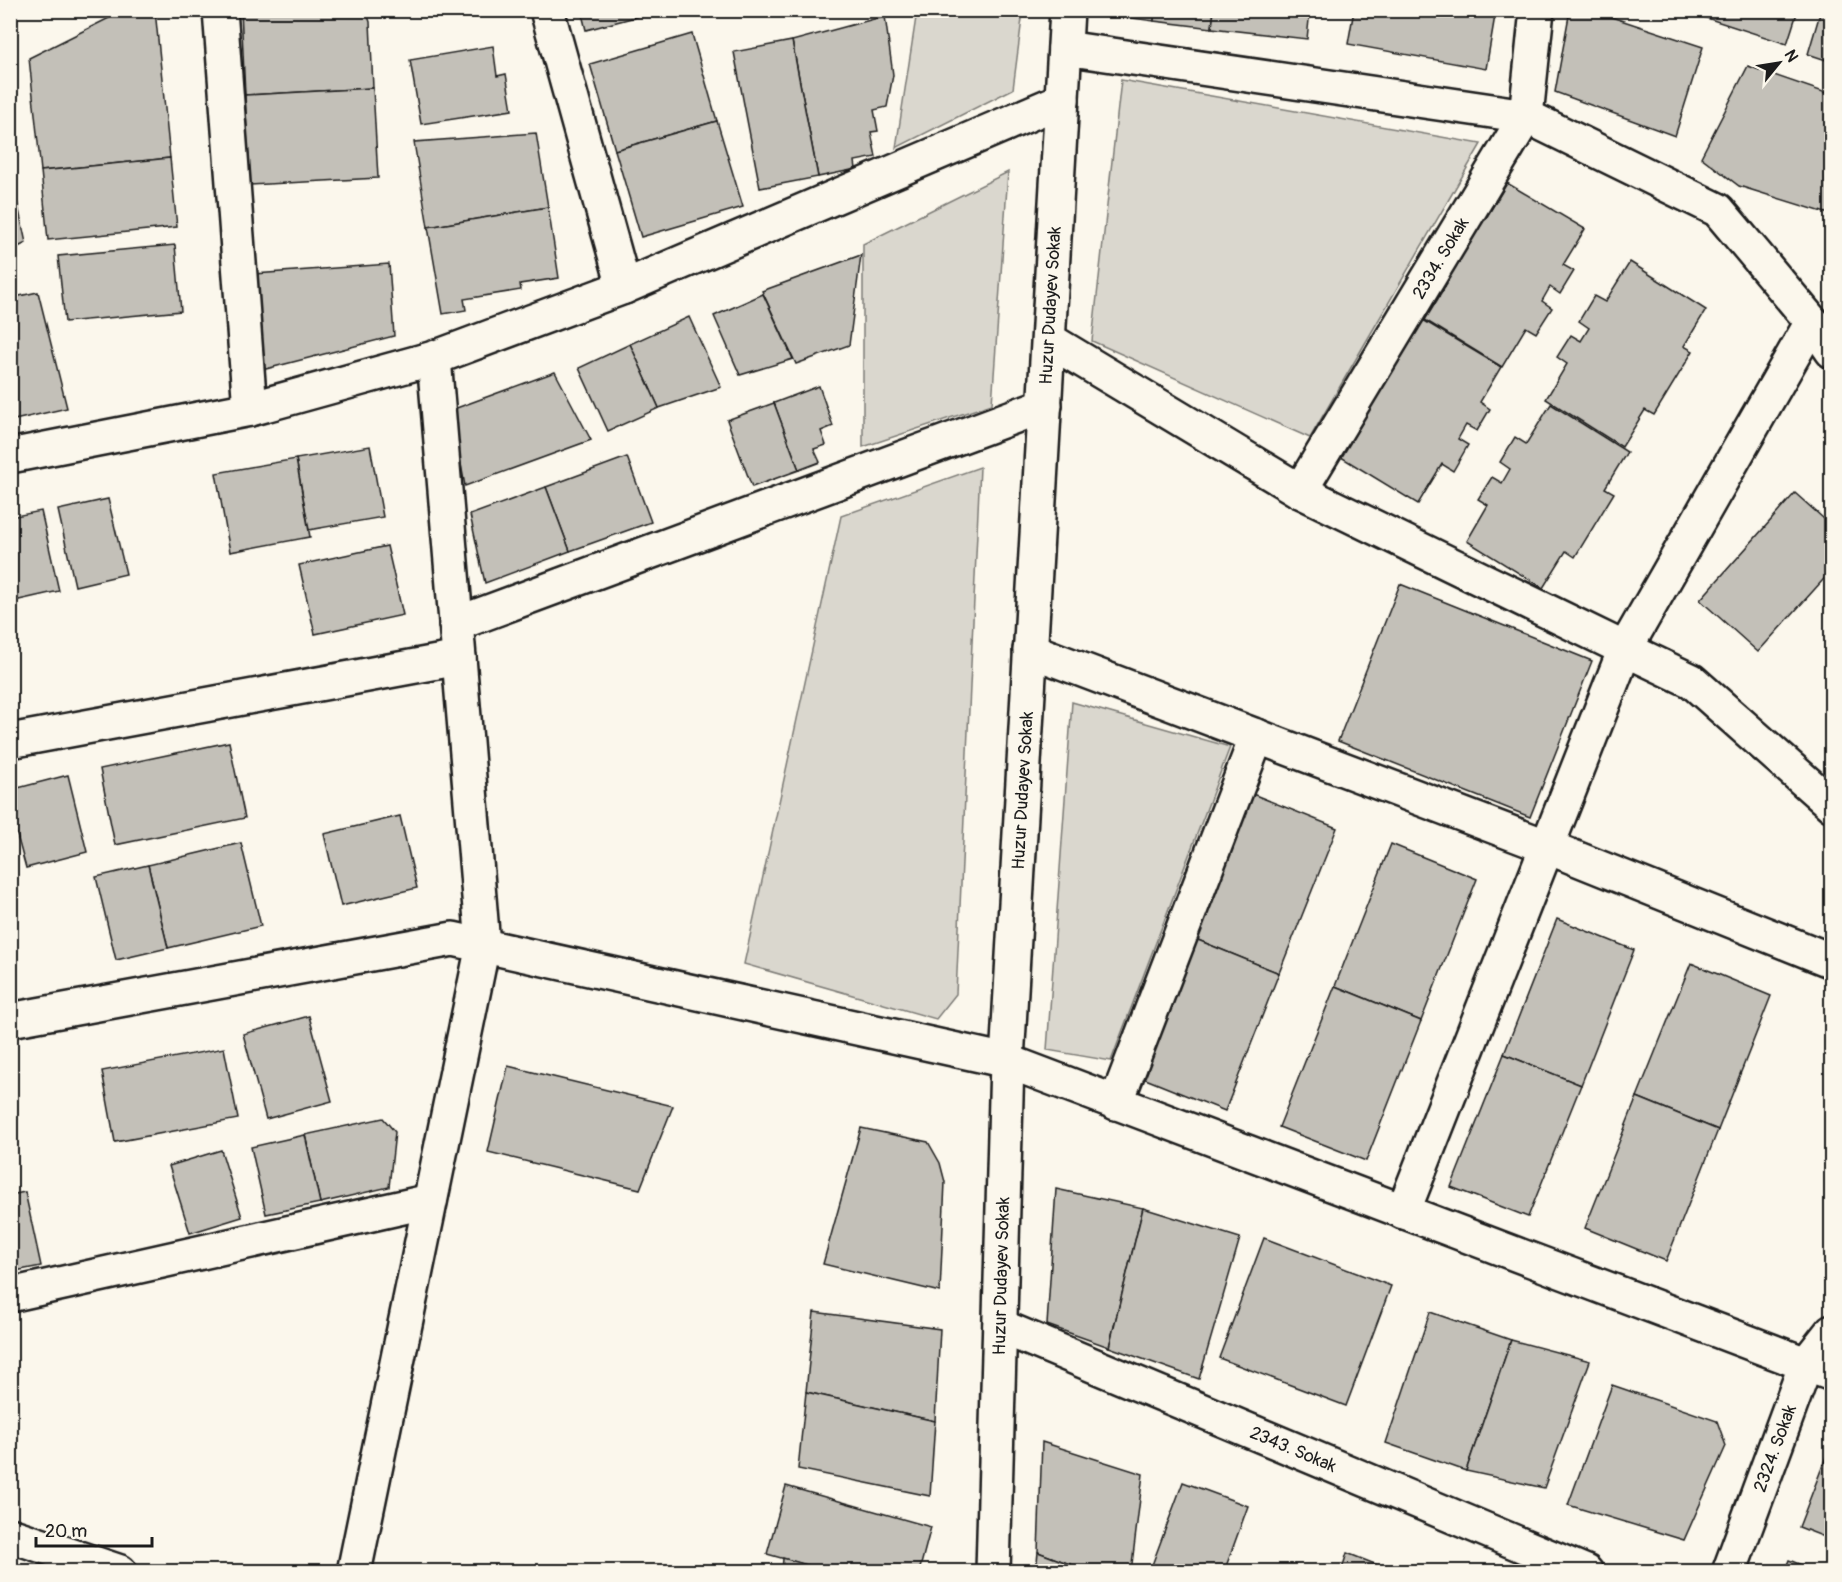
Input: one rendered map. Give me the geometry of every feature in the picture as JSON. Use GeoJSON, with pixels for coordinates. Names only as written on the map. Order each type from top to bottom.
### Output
{"type":"FeatureCollection","features":[{"type":"Feature","properties":{"kind":"street"},"geometry":{"type":"LineString","coordinates":[[220,10],[250,409]]}},
{"type":"Feature","properties":{"kind":"street"},"geometry":{"type":"LineString","coordinates":[[547,10],[624,287]]}},
{"type":"Feature","properties":{"kind":"street","name":"Huzur Dudayev Sokak"},"geometry":{"type":"LineString","coordinates":[[993,1572],[1007,1061],[1067,10]]}},
{"type":"Feature","properties":{"kind":"street","name":"2334. Sokak"},"geometry":{"type":"LineString","coordinates":[[1300,491],[1526,116],[1537,10]]}},
{"type":"Feature","properties":{"kind":"street"},"geometry":{"type":"LineString","coordinates":[[1065,48],[1526,116],[1718,210],[1812,322],[1832,351]]}},
{"type":"Feature","properties":{"kind":"street"},"geometry":{"type":"LineString","coordinates":[[10,456],[250,409],[434,358],[624,287],[1062,100]]}},
{"type":"Feature","properties":{"kind":"street"},"geometry":{"type":"LineString","coordinates":[[1403,1212],[1625,649],[1812,322]]}},
{"type":"Feature","properties":{"kind":"street"},"geometry":{"type":"LineString","coordinates":[[1049,340],[1300,491],[1692,681],[1832,806]]}},
{"type":"Feature","properties":{"kind":"street"},"geometry":{"type":"LineString","coordinates":[[354,1572],[483,945],[434,358]]}},
{"type":"Feature","properties":{"kind":"street"},"geometry":{"type":"LineString","coordinates":[[456,624],[1045,405]]}},
{"type":"Feature","properties":{"kind":"street"},"geometry":{"type":"LineString","coordinates":[[1030,650],[1548,847],[1832,961]]}},
{"type":"Feature","properties":{"kind":"street"},"geometry":{"type":"LineString","coordinates":[[10,741],[459,658]]}},
{"type":"Feature","properties":{"kind":"street"},"geometry":{"type":"LineString","coordinates":[[1116,1102],[1257,736]]}},
{"type":"Feature","properties":{"kind":"street"},"geometry":{"type":"LineString","coordinates":[[10,1020],[453,939],[1007,1061],[1819,1369]]}},
{"type":"Feature","properties":{"kind":"street"},"geometry":{"type":"LineString","coordinates":[[10,1295],[430,1201]]}},
{"type":"Feature","properties":{"kind":"street","name":"2343. Sokak"},"geometry":{"type":"LineString","coordinates":[[1000,1326],[1586,1572]]}},
{"type":"Feature","properties":{"kind":"street","name":"2324. Sokak"},"geometry":{"type":"LineString","coordinates":[[1729,1572],[1819,1369],[1832,1331]]}},
{"type":"Feature","properties":{"kind":"street"},"geometry":{"type":"LineString","coordinates":[[10,1535],[120,1572]]}},
{"type":"Feature","properties":{"kind":"shaded area"},"geometry":{"type":"Polygon","coordinates":[[[917,11],[1023,11],[1013,89],[896,148],[917,11]]]}},
{"type":"Feature","properties":{"kind":"shaded area"},"geometry":{"type":"Polygon","coordinates":[[[1121,80],[1481,144],[1310,438],[1092,341],[1121,80]]]}},
{"type":"Feature","properties":{"kind":"shaded area"},"geometry":{"type":"Polygon","coordinates":[[[1008,172],[992,404],[863,447],[863,244],[1008,172]]]}},
{"type":"Feature","properties":{"kind":"shaded area"},"geometry":{"type":"Polygon","coordinates":[[[980,467],[956,994],[936,1019],[744,964],[841,516],[980,467]]]}},
{"type":"Feature","properties":{"kind":"shaded area"},"geometry":{"type":"Polygon","coordinates":[[[1072,702],[1230,747],[1111,1061],[1047,1050],[1072,702]]]}},
{"type":"Feature","properties":{"kind":"building"},"geometry":{"type":"Polygon","coordinates":[[[125,10],[155,10],[170,158],[41,171],[29,58],[125,10]]]}},
{"type":"Feature","properties":{"kind":"building"},"geometry":{"type":"Polygon","coordinates":[[[241,10],[366,10],[370,22],[373,88],[245,95],[241,10]]]}},
{"type":"Feature","properties":{"kind":"building"},"geometry":{"type":"Polygon","coordinates":[[[581,10],[662,10],[586,30],[581,10]]]}},
{"type":"Feature","properties":{"kind":"building"},"geometry":{"type":"Polygon","coordinates":[[[1111,10],[1155,10],[1154,21],[1110,15],[1111,10]]]}},
{"type":"Feature","properties":{"kind":"building"},"geometry":{"type":"Polygon","coordinates":[[[1155,10],[1214,10],[1212,28],[1154,21],[1155,10]]]}},
{"type":"Feature","properties":{"kind":"building"},"geometry":{"type":"Polygon","coordinates":[[[1214,10],[1310,10],[1307,39],[1212,28],[1214,10]]]}},
{"type":"Feature","properties":{"kind":"building"},"geometry":{"type":"Polygon","coordinates":[[[1354,10],[1496,10],[1486,69],[1348,44],[1354,10]]]}},
{"type":"Feature","properties":{"kind":"building"},"geometry":{"type":"Polygon","coordinates":[[[1570,10],[1590,10],[1703,47],[1675,136],[1555,92],[1570,10]]]}},
{"type":"Feature","properties":{"kind":"building"},"geometry":{"type":"Polygon","coordinates":[[[1682,10],[1798,10],[1787,44],[1682,10]]]}},
{"type":"Feature","properties":{"kind":"building"},"geometry":{"type":"Polygon","coordinates":[[[1821,10],[1832,10],[1832,62],[1808,54],[1821,10]]]}},
{"type":"Feature","properties":{"kind":"building"},"geometry":{"type":"Polygon","coordinates":[[[885,16],[893,75],[887,107],[874,110],[878,131],[871,132],[876,157],[855,161],[856,169],[818,177],[792,41],[885,16]]]}},
{"type":"Feature","properties":{"kind":"building"},"geometry":{"type":"Polygon","coordinates":[[[692,34],[717,121],[615,150],[590,64],[692,34]]]}},
{"type":"Feature","properties":{"kind":"building"},"geometry":{"type":"Polygon","coordinates":[[[792,41],[818,177],[760,188],[734,52],[792,41]]]}},
{"type":"Feature","properties":{"kind":"building"},"geometry":{"type":"Polygon","coordinates":[[[493,46],[497,76],[506,74],[512,110],[421,124],[410,60],[493,46]]]}},
{"type":"Feature","properties":{"kind":"building"},"geometry":{"type":"Polygon","coordinates":[[[1748,66],[1832,95],[1832,215],[1739,186],[1701,157],[1748,66]]]}},
{"type":"Feature","properties":{"kind":"building"},"geometry":{"type":"Polygon","coordinates":[[[373,88],[378,178],[250,185],[245,95],[373,88]]]}},
{"type":"Feature","properties":{"kind":"building"},"geometry":{"type":"Polygon","coordinates":[[[717,121],[743,207],[641,237],[615,150],[717,121]]]}},
{"type":"Feature","properties":{"kind":"building"},"geometry":{"type":"Polygon","coordinates":[[[536,133],[548,207],[428,227],[414,142],[536,133]]]}},
{"type":"Feature","properties":{"kind":"building"},"geometry":{"type":"Polygon","coordinates":[[[170,158],[177,227],[48,240],[41,171],[170,158]]]}},
{"type":"Feature","properties":{"kind":"building"},"geometry":{"type":"Polygon","coordinates":[[[10,168],[26,243],[10,251],[10,168]]]}},
{"type":"Feature","properties":{"kind":"building"},"geometry":{"type":"Polygon","coordinates":[[[1507,183],[1585,229],[1563,265],[1574,271],[1560,294],[1550,287],[1542,301],[1552,308],[1536,333],[1526,327],[1502,367],[1425,320],[1447,284],[1438,279],[1477,214],[1485,220],[1507,183]]]}},
{"type":"Feature","properties":{"kind":"building"},"geometry":{"type":"Polygon","coordinates":[[[548,207],[559,278],[520,284],[521,290],[464,299],[466,310],[443,314],[428,227],[548,207]]]}},
{"type":"Feature","properties":{"kind":"building"},"geometry":{"type":"Polygon","coordinates":[[[175,245],[181,311],[65,322],[58,256],[175,245]]]}},
{"type":"Feature","properties":{"kind":"building"},"geometry":{"type":"Polygon","coordinates":[[[861,255],[849,345],[796,364],[762,291],[861,255]]]}},
{"type":"Feature","properties":{"kind":"building"},"geometry":{"type":"Polygon","coordinates":[[[1630,262],[1706,310],[1684,346],[1693,351],[1654,415],[1645,410],[1622,447],[1546,399],[1567,364],[1557,357],[1571,335],[1581,341],[1589,328],[1579,321],[1594,296],[1605,302],[1630,262]]]}},
{"type":"Feature","properties":{"kind":"building"},"geometry":{"type":"Polygon","coordinates":[[[389,264],[394,336],[262,370],[255,274],[389,264]]]}},
{"type":"Feature","properties":{"kind":"building"},"geometry":{"type":"Polygon","coordinates":[[[38,292],[67,408],[10,421],[10,298],[38,292]]]}},
{"type":"Feature","properties":{"kind":"building"},"geometry":{"type":"Polygon","coordinates":[[[763,294],[793,359],[740,375],[714,316],[763,294]]]}},
{"type":"Feature","properties":{"kind":"building"},"geometry":{"type":"Polygon","coordinates":[[[689,317],[721,387],[659,408],[630,344],[689,317]]]}},
{"type":"Feature","properties":{"kind":"building"},"geometry":{"type":"Polygon","coordinates":[[[1423,320],[1501,367],[1480,402],[1490,409],[1477,431],[1466,425],[1458,439],[1468,445],[1453,471],[1442,464],[1418,504],[1341,457],[1363,421],[1354,416],[1393,352],[1401,357],[1423,320]]]}},
{"type":"Feature","properties":{"kind":"building"},"geometry":{"type":"Polygon","coordinates":[[[630,344],[659,408],[608,431],[579,368],[630,344]]]}},
{"type":"Feature","properties":{"kind":"building"},"geometry":{"type":"Polygon","coordinates":[[[555,372],[591,440],[465,486],[451,410],[555,372]]]}},
{"type":"Feature","properties":{"kind":"building"},"geometry":{"type":"Polygon","coordinates":[[[819,386],[833,426],[821,431],[826,445],[814,449],[820,462],[799,470],[774,403],[819,386]]]}},
{"type":"Feature","properties":{"kind":"building"},"geometry":{"type":"Polygon","coordinates":[[[774,403],[799,470],[752,487],[727,420],[774,403]]]}},
{"type":"Feature","properties":{"kind":"building"},"geometry":{"type":"Polygon","coordinates":[[[1551,404],[1627,452],[1605,488],[1614,493],[1575,557],[1566,551],[1543,588],[1467,541],[1488,505],[1478,499],[1492,477],[1502,483],[1510,469],[1500,462],[1515,437],[1526,444],[1551,404]]]}},
{"type":"Feature","properties":{"kind":"building"},"geometry":{"type":"Polygon","coordinates":[[[370,446],[383,517],[309,530],[296,459],[370,446]]]}},
{"type":"Feature","properties":{"kind":"building"},"geometry":{"type":"Polygon","coordinates":[[[627,457],[651,522],[570,551],[546,487],[627,457]]]}},
{"type":"Feature","properties":{"kind":"building"},"geometry":{"type":"Polygon","coordinates":[[[296,459],[310,537],[230,552],[216,473],[296,459]]]}},
{"type":"Feature","properties":{"kind":"building"},"geometry":{"type":"Polygon","coordinates":[[[546,487],[570,551],[485,583],[470,515],[546,487]]]}},
{"type":"Feature","properties":{"kind":"building"},"geometry":{"type":"Polygon","coordinates":[[[1795,493],[1832,526],[1832,570],[1758,652],[1700,600],[1795,493]]]}},
{"type":"Feature","properties":{"kind":"building"},"geometry":{"type":"Polygon","coordinates":[[[108,499],[126,574],[75,586],[58,510],[108,499]]]}},
{"type":"Feature","properties":{"kind":"building"},"geometry":{"type":"Polygon","coordinates":[[[41,511],[59,591],[10,602],[10,517],[41,511]]]}},
{"type":"Feature","properties":{"kind":"building"},"geometry":{"type":"Polygon","coordinates":[[[387,546],[403,615],[315,634],[299,565],[387,546]]]}},
{"type":"Feature","properties":{"kind":"building"},"geometry":{"type":"Polygon","coordinates":[[[1400,584],[1592,661],[1530,817],[1338,741],[1400,584]]]}},
{"type":"Feature","properties":{"kind":"building"},"geometry":{"type":"Polygon","coordinates":[[[229,742],[245,818],[115,845],[100,769],[229,742]]]}},
{"type":"Feature","properties":{"kind":"building"},"geometry":{"type":"Polygon","coordinates":[[[68,775],[87,852],[26,868],[10,810],[10,790],[68,775]]]}},
{"type":"Feature","properties":{"kind":"building"},"geometry":{"type":"Polygon","coordinates":[[[1250,793],[1337,828],[1279,973],[1193,938],[1250,793]]]}},
{"type":"Feature","properties":{"kind":"building"},"geometry":{"type":"Polygon","coordinates":[[[400,816],[417,888],[341,906],[324,834],[400,816]]]}},
{"type":"Feature","properties":{"kind":"building"},"geometry":{"type":"Polygon","coordinates":[[[241,843],[261,926],[168,948],[148,865],[241,843]]]}},
{"type":"Feature","properties":{"kind":"building"},"geometry":{"type":"Polygon","coordinates":[[[1391,844],[1477,879],[1421,1021],[1335,986],[1391,844]]]}},
{"type":"Feature","properties":{"kind":"building"},"geometry":{"type":"Polygon","coordinates":[[[148,865],[168,948],[116,960],[96,877],[148,865]]]}},
{"type":"Feature","properties":{"kind":"building"},"geometry":{"type":"Polygon","coordinates":[[[1557,919],[1634,950],[1581,1085],[1504,1054],[1557,919]]]}},
{"type":"Feature","properties":{"kind":"building"},"geometry":{"type":"Polygon","coordinates":[[[1193,938],[1279,973],[1225,1111],[1138,1076],[1193,938]]]}},
{"type":"Feature","properties":{"kind":"building"},"geometry":{"type":"Polygon","coordinates":[[[1691,963],[1771,996],[1718,1130],[1637,1097],[1691,963]]]}},
{"type":"Feature","properties":{"kind":"building"},"geometry":{"type":"Polygon","coordinates":[[[1335,986],[1421,1021],[1366,1161],[1279,1127],[1335,986]]]}},
{"type":"Feature","properties":{"kind":"building"},"geometry":{"type":"Polygon","coordinates":[[[309,1016],[332,1101],[266,1119],[243,1034],[309,1016]]]}},
{"type":"Feature","properties":{"kind":"building"},"geometry":{"type":"Polygon","coordinates":[[[224,1048],[238,1119],[115,1142],[102,1071],[224,1048]]]}},
{"type":"Feature","properties":{"kind":"building"},"geometry":{"type":"Polygon","coordinates":[[[1504,1054],[1581,1085],[1528,1217],[1451,1187],[1504,1054]]]}},
{"type":"Feature","properties":{"kind":"building"},"geometry":{"type":"Polygon","coordinates":[[[508,1066],[673,1106],[640,1189],[488,1152],[508,1066]]]}},
{"type":"Feature","properties":{"kind":"building"},"geometry":{"type":"Polygon","coordinates":[[[1637,1097],[1718,1130],[1666,1261],[1585,1228],[1637,1097]]]}},
{"type":"Feature","properties":{"kind":"building"},"geometry":{"type":"Polygon","coordinates":[[[383,1118],[395,1132],[389,1187],[320,1203],[305,1135],[383,1118]]]}},
{"type":"Feature","properties":{"kind":"building"},"geometry":{"type":"Polygon","coordinates":[[[861,1128],[928,1142],[940,1163],[945,1182],[940,1292],[823,1264],[861,1128]]]}},
{"type":"Feature","properties":{"kind":"building"},"geometry":{"type":"Polygon","coordinates":[[[305,1135],[320,1203],[266,1214],[251,1147],[305,1135]]]}},
{"type":"Feature","properties":{"kind":"building"},"geometry":{"type":"Polygon","coordinates":[[[221,1150],[242,1217],[190,1233],[169,1166],[221,1150]]]}},
{"type":"Feature","properties":{"kind":"building"},"geometry":{"type":"Polygon","coordinates":[[[1056,1189],[1143,1208],[1109,1347],[1047,1325],[1056,1189]]]}},
{"type":"Feature","properties":{"kind":"building"},"geometry":{"type":"Polygon","coordinates":[[[25,1192],[41,1266],[10,1272],[10,1195],[25,1192]]]}},
{"type":"Feature","properties":{"kind":"building"},"geometry":{"type":"Polygon","coordinates":[[[1143,1208],[1240,1238],[1199,1379],[1109,1347],[1143,1208]]]}},
{"type":"Feature","properties":{"kind":"building"},"geometry":{"type":"Polygon","coordinates":[[[1264,1238],[1391,1286],[1346,1406],[1219,1358],[1264,1238]]]}},
{"type":"Feature","properties":{"kind":"building"},"geometry":{"type":"Polygon","coordinates":[[[814,1312],[940,1329],[935,1421],[806,1392],[814,1312]]]}},
{"type":"Feature","properties":{"kind":"building"},"geometry":{"type":"Polygon","coordinates":[[[1430,1312],[1511,1340],[1466,1471],[1386,1443],[1430,1312]]]}},
{"type":"Feature","properties":{"kind":"building"},"geometry":{"type":"Polygon","coordinates":[[[1511,1340],[1590,1361],[1544,1488],[1466,1471],[1511,1340]]]}},
{"type":"Feature","properties":{"kind":"building"},"geometry":{"type":"Polygon","coordinates":[[[1612,1385],[1717,1421],[1726,1446],[1684,1540],[1568,1505],[1612,1385]]]}},
{"type":"Feature","properties":{"kind":"building"},"geometry":{"type":"Polygon","coordinates":[[[806,1392],[935,1421],[930,1496],[798,1469],[806,1392]]]}},
{"type":"Feature","properties":{"kind":"building"},"geometry":{"type":"Polygon","coordinates":[[[1042,1442],[1143,1474],[1131,1572],[1091,1572],[1038,1552],[1042,1442]]]}},
{"type":"Feature","properties":{"kind":"building"},"geometry":{"type":"Polygon","coordinates":[[[1826,1457],[1832,1459],[1832,1540],[1799,1527],[1826,1457]]]}},
{"type":"Feature","properties":{"kind":"building"},"geometry":{"type":"Polygon","coordinates":[[[1183,1482],[1248,1506],[1224,1572],[1168,1572],[1152,1565],[1183,1482]]]}},
{"type":"Feature","properties":{"kind":"building"},"geometry":{"type":"Polygon","coordinates":[[[786,1486],[931,1527],[919,1572],[831,1572],[767,1554],[786,1486]]]}},
{"type":"Feature","properties":{"kind":"building"},"geometry":{"type":"Polygon","coordinates":[[[1038,1552],[1091,1572],[1036,1572],[1038,1552]]]}},
{"type":"Feature","properties":{"kind":"building"},"geometry":{"type":"Polygon","coordinates":[[[1347,1553],[1395,1572],[1341,1572],[1347,1553]]]}},
{"type":"Feature","properties":{"kind":"building"},"geometry":{"type":"Polygon","coordinates":[[[783,1558],[831,1572],[782,1572],[783,1558]]]}},
{"type":"Feature","properties":{"kind":"building"},"geometry":{"type":"Polygon","coordinates":[[[1789,1560],[1819,1572],[1784,1572],[1789,1560]]]}}]}
